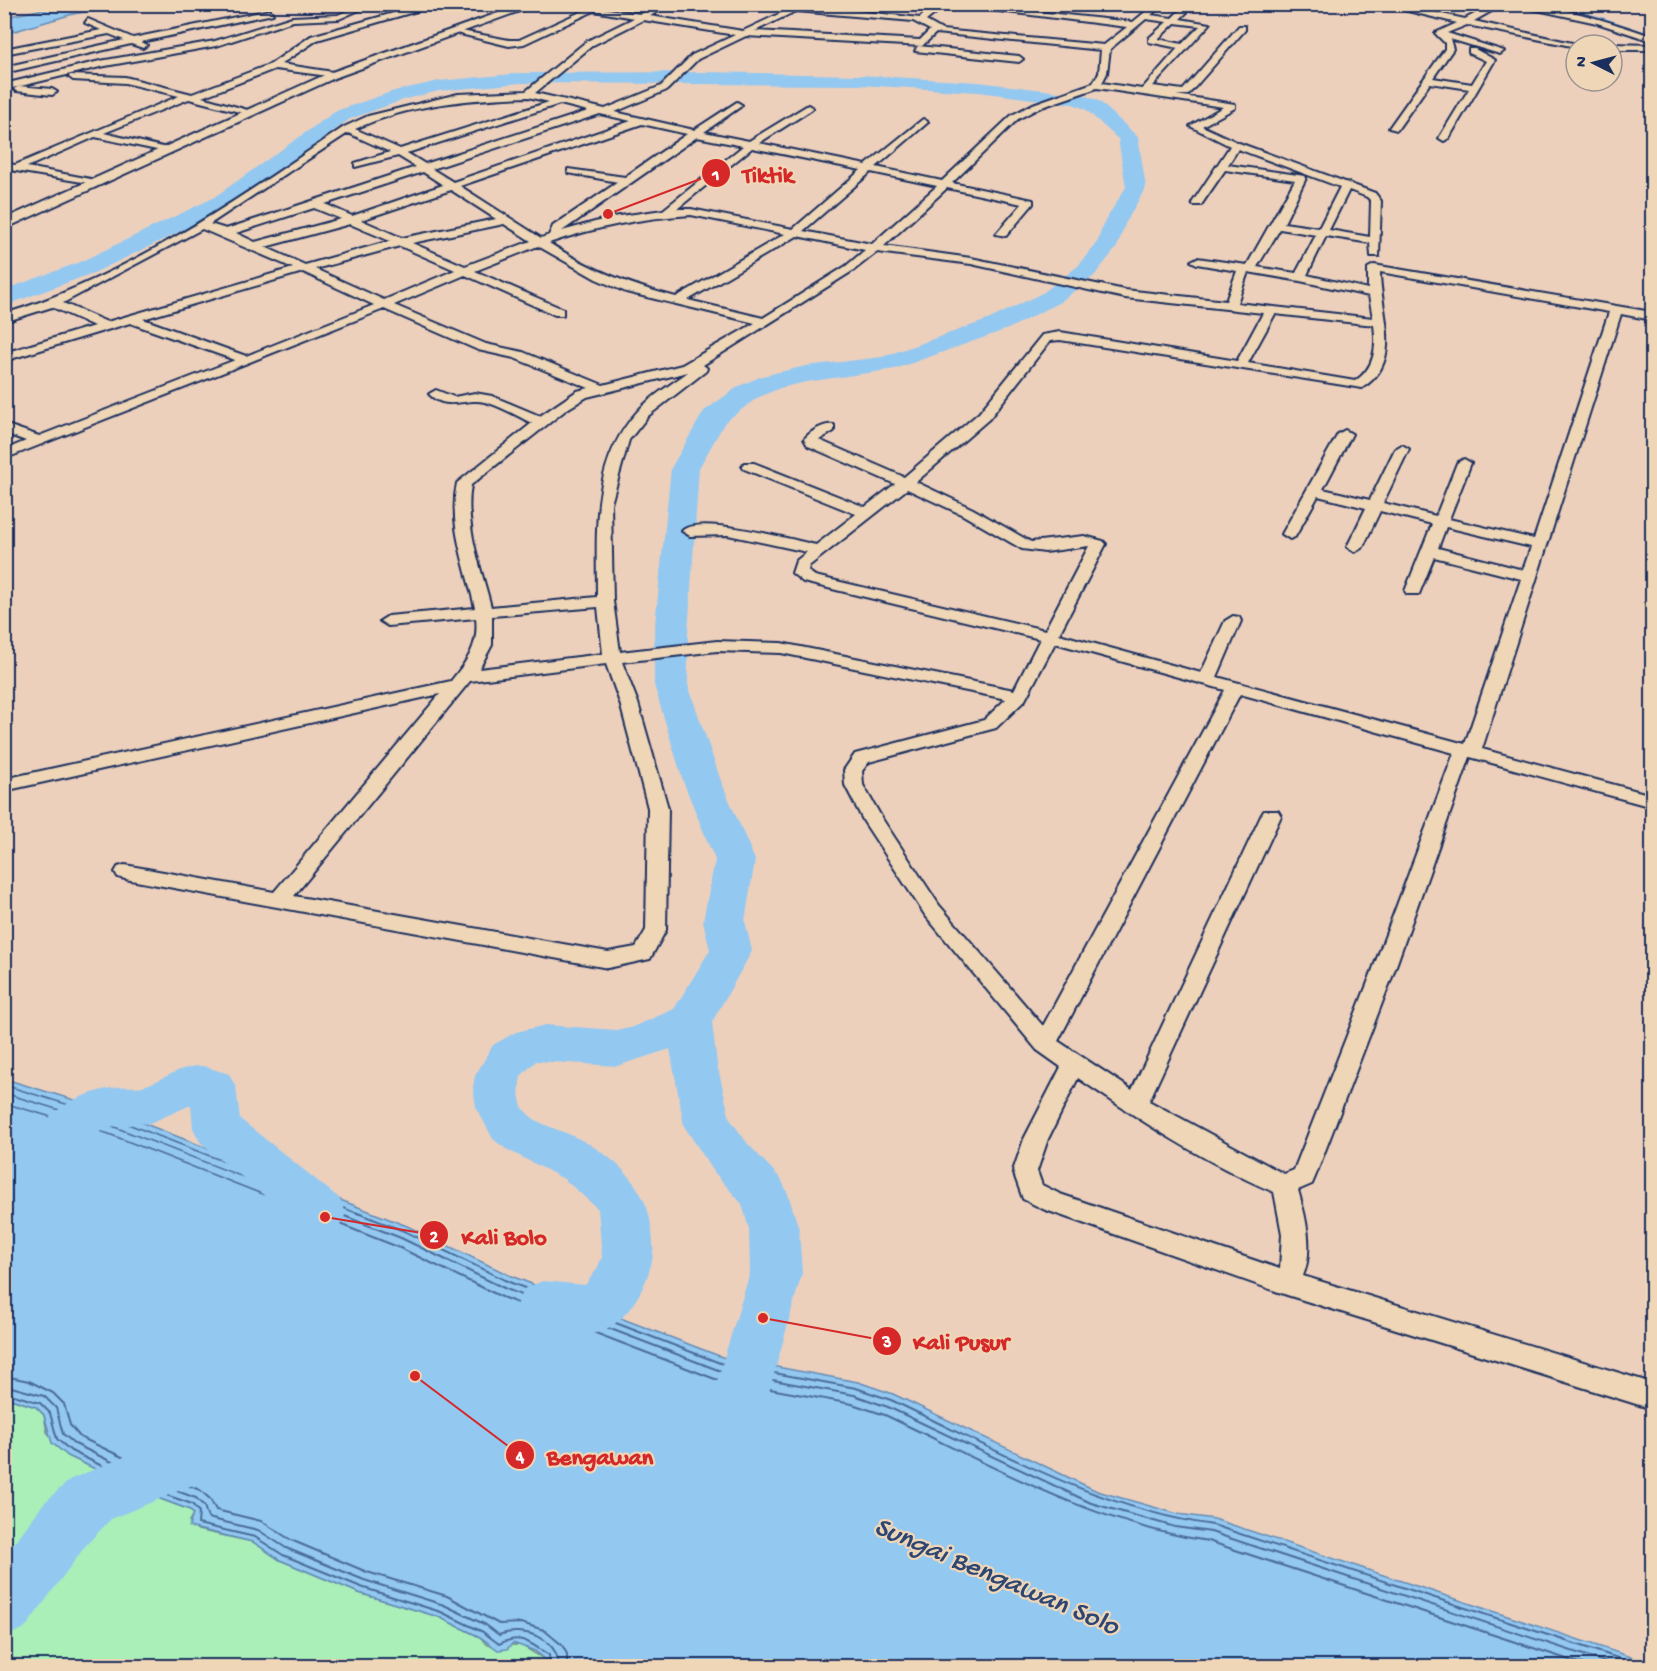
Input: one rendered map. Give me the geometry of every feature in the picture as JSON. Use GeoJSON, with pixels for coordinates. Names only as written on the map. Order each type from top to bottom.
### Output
{"type":"FeatureCollection","features":[{"type":"Feature","properties":{"kind":"street"},"geometry":{"type":"LineString","coordinates":[[253,4],[292,19]]}},
{"type":"Feature","properties":{"kind":"street"},"geometry":{"type":"LineString","coordinates":[[4,88],[161,52],[237,38],[292,19],[339,17],[369,4]]}},
{"type":"Feature","properties":{"kind":"street"},"geometry":{"type":"LineString","coordinates":[[17,168],[94,134],[274,66],[314,38],[437,4]]}},
{"type":"Feature","properties":{"kind":"street"},"geometry":{"type":"LineString","coordinates":[[4,225],[333,75],[534,4]]}},
{"type":"Feature","properties":{"kind":"street"},"geometry":{"type":"LineString","coordinates":[[566,4],[747,33],[858,31],[921,21],[933,12],[933,7],[897,6]]}},
{"type":"Feature","properties":{"kind":"street"},"geometry":{"type":"LineString","coordinates":[[456,32],[515,44],[603,4]]}},
{"type":"Feature","properties":{"kind":"street"},"geometry":{"type":"LineString","coordinates":[[528,94],[590,44],[667,4]]}},
{"type":"Feature","properties":{"kind":"street"},"geometry":{"type":"LineString","coordinates":[[999,4],[994,10],[1136,25]]}},
{"type":"Feature","properties":{"kind":"street"},"geometry":{"type":"LineString","coordinates":[[1024,4],[1206,24],[1184,46],[1179,57],[1146,89],[1185,93],[1207,61],[1242,28]]}},
{"type":"Feature","properties":{"kind":"street"},"geometry":{"type":"LineString","coordinates":[[1096,85],[1103,73],[1106,48],[1160,4]]}},
{"type":"Feature","properties":{"kind":"street"},"geometry":{"type":"LineString","coordinates":[[1184,46],[1152,42],[1191,4]]}},
{"type":"Feature","properties":{"kind":"street"},"geometry":{"type":"LineString","coordinates":[[1383,4],[1564,42]]}},
{"type":"Feature","properties":{"kind":"street"},"geometry":{"type":"LineString","coordinates":[[1431,4],[1452,9]]}},
{"type":"Feature","properties":{"kind":"street"},"geometry":{"type":"LineString","coordinates":[[1444,138],[1491,60],[1446,39],[1439,33],[1482,15],[1500,4]]}},
{"type":"Feature","properties":{"kind":"street"},"geometry":{"type":"LineString","coordinates":[[1514,4],[1599,21],[1653,39]]}},
{"type":"Feature","properties":{"kind":"street"},"geometry":{"type":"LineString","coordinates":[[1542,4],[1563,4]]}},
{"type":"Feature","properties":{"kind":"street"},"geometry":{"type":"LineString","coordinates":[[226,233],[601,112],[664,88],[672,82],[685,63],[796,7],[844,8],[858,31],[918,50],[1017,62],[1025,40]]}},
{"type":"Feature","properties":{"kind":"street"},"geometry":{"type":"LineString","coordinates":[[1462,11],[1482,15]]}},
{"type":"Feature","properties":{"kind":"street"},"geometry":{"type":"LineString","coordinates":[[4,70],[270,12]]}},
{"type":"Feature","properties":{"kind":"street"},"geometry":{"type":"LineString","coordinates":[[1068,30],[1075,20]]}},
{"type":"Feature","properties":{"kind":"street"},"geometry":{"type":"LineString","coordinates":[[88,21],[161,52]]}},
{"type":"Feature","properties":{"kind":"street"},"geometry":{"type":"LineString","coordinates":[[921,21],[934,31],[1106,48]]}},
{"type":"Feature","properties":{"kind":"street"},"geometry":{"type":"LineString","coordinates":[[4,52],[109,31]]}},
{"type":"Feature","properties":{"kind":"street"},"geometry":{"type":"LineString","coordinates":[[918,50],[934,31]]}},
{"type":"Feature","properties":{"kind":"street"},"geometry":{"type":"LineString","coordinates":[[1106,36],[1117,37]]}},
{"type":"Feature","properties":{"kind":"street"},"geometry":{"type":"LineString","coordinates":[[1446,39],[1500,51]]}},
{"type":"Feature","properties":{"kind":"street"},"geometry":{"type":"LineString","coordinates":[[1394,128],[1449,49],[1446,39]]}},
{"type":"Feature","properties":{"kind":"street"},"geometry":{"type":"LineString","coordinates":[[1624,47],[1653,48]]}},
{"type":"Feature","properties":{"kind":"street"},"geometry":{"type":"LineString","coordinates":[[274,66],[333,75]]}},
{"type":"Feature","properties":{"kind":"street"},"geometry":{"type":"LineString","coordinates":[[36,79],[125,80],[248,113]]}},
{"type":"Feature","properties":{"kind":"street"},"geometry":{"type":"LineString","coordinates":[[1428,80],[1476,87]]}},
{"type":"Feature","properties":{"kind":"street"},"geometry":{"type":"LineString","coordinates":[[280,899],[476,662],[484,643],[482,614],[459,496],[464,483],[476,472],[542,422],[582,394],[687,368],[714,354],[850,268],[945,185],[1015,117],[1036,106],[1096,85],[1232,106],[1195,126],[1304,175]]}},
{"type":"Feature","properties":{"kind":"street"},"geometry":{"type":"LineString","coordinates":[[4,88],[52,92]]}},
{"type":"Feature","properties":{"kind":"street"},"geometry":{"type":"LineString","coordinates":[[4,318],[53,303],[201,225],[347,129],[371,118],[458,97],[528,94],[694,134],[1029,202],[1002,234]]}},
{"type":"Feature","properties":{"kind":"street"},"geometry":{"type":"LineString","coordinates":[[359,165],[558,102]]}},
{"type":"Feature","properties":{"kind":"street"},"geometry":{"type":"LineString","coordinates":[[556,237],[557,228],[737,105]]}},
{"type":"Feature","properties":{"kind":"street"},"geometry":{"type":"LineString","coordinates":[[667,212],[750,145],[808,108]]}},
{"type":"Feature","properties":{"kind":"street"},"geometry":{"type":"LineString","coordinates":[[254,246],[351,220],[640,121]]}},
{"type":"Feature","properties":{"kind":"street"},"geometry":{"type":"LineString","coordinates":[[677,301],[793,234],[923,122]]}},
{"type":"Feature","properties":{"kind":"street"},"geometry":{"type":"LineString","coordinates":[[347,129],[399,152],[600,277],[677,301],[766,322]]}},
{"type":"Feature","properties":{"kind":"street"},"geometry":{"type":"LineString","coordinates":[[94,134],[167,151]]}},
{"type":"Feature","properties":{"kind":"street"},"geometry":{"type":"LineString","coordinates":[[1197,203],[1236,144]]}},
{"type":"Feature","properties":{"kind":"street"},"geometry":{"type":"LineString","coordinates":[[4,166],[96,183]]}},
{"type":"Feature","properties":{"kind":"street"},"geometry":{"type":"LineString","coordinates":[[1222,167],[1304,175],[1346,185],[1371,195],[1376,201],[1374,294],[1384,347],[1372,373],[1358,385],[1052,336],[1046,338],[984,416],[904,484],[819,550],[799,568],[804,577],[1051,637],[1653,801]]}},
{"type":"Feature","properties":{"kind":"street"},"geometry":{"type":"LineString","coordinates":[[572,171],[627,180]]}},
{"type":"Feature","properties":{"kind":"street"},"geometry":{"type":"LineString","coordinates":[[1230,306],[1247,268],[1277,225],[1304,175]]}},
{"type":"Feature","properties":{"kind":"street"},"geometry":{"type":"LineString","coordinates":[[1300,277],[1346,185]]}},
{"type":"Feature","properties":{"kind":"street"},"geometry":{"type":"LineString","coordinates":[[315,204],[559,312]]}},
{"type":"Feature","properties":{"kind":"street"},"geometry":{"type":"LineString","coordinates":[[4,455],[382,306],[466,270],[556,237],[603,224],[667,212],[691,212],[793,234],[971,261],[1125,294],[1270,312],[1380,322]]}},
{"type":"Feature","properties":{"kind":"street"},"geometry":{"type":"LineString","coordinates":[[4,357],[400,242],[507,220]]}},
{"type":"Feature","properties":{"kind":"street"},"geometry":{"type":"LineString","coordinates":[[201,225],[226,233],[382,306],[482,347],[518,355],[600,388]]}},
{"type":"Feature","properties":{"kind":"street"},"geometry":{"type":"LineString","coordinates":[[1277,225],[1375,241]]}},
{"type":"Feature","properties":{"kind":"street"},"geometry":{"type":"LineString","coordinates":[[1197,261],[1300,277],[1374,294]]}},
{"type":"Feature","properties":{"kind":"street"},"geometry":{"type":"LineString","coordinates":[[1374,268],[1653,316]]}},
{"type":"Feature","properties":{"kind":"street"},"geometry":{"type":"LineString","coordinates":[[53,303],[105,326]]}},
{"type":"Feature","properties":{"kind":"street"},"geometry":{"type":"LineString","coordinates":[[829,428],[815,435],[811,439],[813,443],[979,517],[1030,547],[1046,547],[1089,539],[1098,544],[1019,696],[990,724],[862,758],[853,770],[854,785],[874,822],[932,910],[1045,1044],[1136,1106],[1260,1175],[1284,1185],[1303,1177],[1468,751],[1540,545],[1616,310]]}},
{"type":"Feature","properties":{"kind":"street"},"geometry":{"type":"LineString","coordinates":[[1241,365],[1270,312]]}},
{"type":"Feature","properties":{"kind":"street"},"geometry":{"type":"LineString","coordinates":[[130,319],[246,360]]}},
{"type":"Feature","properties":{"kind":"street"},"geometry":{"type":"LineString","coordinates":[[125,873],[280,899],[608,960],[643,953],[656,930],[658,808],[629,703],[612,659],[605,601],[604,504],[622,440],[643,413],[706,364],[714,354]]}},
{"type":"Feature","properties":{"kind":"street"},"geometry":{"type":"LineString","coordinates":[[436,394],[453,401],[475,397],[487,399],[542,422]]}},
{"type":"Feature","properties":{"kind":"street"},"geometry":{"type":"LineString","coordinates":[[4,428],[20,432],[39,441]]}},
{"type":"Feature","properties":{"kind":"street"},"geometry":{"type":"LineString","coordinates":[[1290,534],[1345,434]]}},
{"type":"Feature","properties":{"kind":"street"},"geometry":{"type":"LineString","coordinates":[[1354,547],[1402,449]]}},
{"type":"Feature","properties":{"kind":"street"},"geometry":{"type":"LineString","coordinates":[[1413,591],[1464,463]]}},
{"type":"Feature","properties":{"kind":"street"},"geometry":{"type":"LineString","coordinates":[[749,466],[867,513]]}},
{"type":"Feature","properties":{"kind":"street"},"geometry":{"type":"LineString","coordinates":[[1314,491],[1540,545]]}},
{"type":"Feature","properties":{"kind":"street"},"geometry":{"type":"LineString","coordinates":[[690,531],[728,530],[819,550]]}},
{"type":"Feature","properties":{"kind":"street"},"geometry":{"type":"LineString","coordinates":[[1429,551],[1529,576]]}},
{"type":"Feature","properties":{"kind":"street"},"geometry":{"type":"LineString","coordinates":[[388,621],[605,601]]}},
{"type":"Feature","properties":{"kind":"street"},"geometry":{"type":"LineString","coordinates":[[1207,679],[1233,621]]}},
{"type":"Feature","properties":{"kind":"street"},"geometry":{"type":"LineString","coordinates":[[4,785],[460,681],[717,646],[782,648],[1019,696]]}},
{"type":"Feature","properties":{"kind":"street"},"geometry":{"type":"LineString","coordinates":[[1045,1044],[1235,688]]}},
{"type":"Feature","properties":{"kind":"street"},"geometry":{"type":"LineString","coordinates":[[1136,1106],[1271,816]]}},
{"type":"Feature","properties":{"kind":"street"},"geometry":{"type":"LineString","coordinates":[[1074,1064],[1036,1139],[1025,1171],[1032,1192],[1074,1210],[1287,1283],[1653,1396]]}},
{"type":"Feature","properties":{"kind":"street"},"geometry":{"type":"LineString","coordinates":[[1284,1185],[1294,1222],[1295,1269],[1287,1283]]}},
{"type":"Feature","properties":{"kind":"green space"},"geometry":{"type":"Polygon","coordinates":[[[4,1397],[36,1407],[44,1415],[47,1432],[68,1456],[150,1495],[190,1510],[193,1514],[189,1521],[198,1530],[253,1542],[280,1560],[359,1593],[439,1617],[480,1637],[488,1645],[521,1645],[546,1660],[543,1666],[5,1666],[4,1397]]]}},
{"type":"Feature","properties":{"kind":"water"},"geometry":{"type":"Polygon","coordinates":[[[68,4],[128,5],[73,14],[5,34],[5,17],[68,4]]]}},
{"type":"Feature","properties":{"kind":"water","name":"Sungai Bengawan Solo"},"geometry":{"type":"Polygon","coordinates":[[[5,1079],[117,1113],[407,1226],[511,1276],[722,1357],[858,1382],[893,1394],[1097,1491],[1178,1514],[1214,1519],[1652,1664],[1652,1666],[543,1666],[546,1660],[535,1651],[513,1643],[507,1649],[498,1650],[480,1637],[439,1617],[359,1593],[280,1560],[253,1542],[189,1527],[193,1514],[190,1510],[150,1495],[68,1456],[52,1443],[44,1415],[36,1407],[5,1397],[5,1079]]]}},
{"type":"Feature","properties":{"kind":"waterway"},"geometry":{"type":"LineString","coordinates":[[1529,4],[1594,17],[1652,37]]}},
{"type":"Feature","properties":{"kind":"waterway"},"geometry":{"type":"LineString","coordinates":[[4,299],[88,267],[221,203],[343,115],[400,95],[439,86],[521,78],[702,77],[859,80],[978,87],[1077,99],[1092,105],[1128,137],[1136,187],[1114,224],[1109,242],[1086,271],[1052,297],[999,324],[886,364],[806,374],[771,382],[748,392],[714,417],[685,468],[671,634],[671,685],[702,781],[735,860],[724,921],[731,951],[690,1021]]}},
{"type":"Feature","properties":{"kind":"waterway"},"geometry":{"type":"LineString","coordinates":[[543,1305],[564,1309],[596,1309],[603,1302],[620,1276],[627,1257],[625,1221],[617,1197],[597,1176],[572,1159],[518,1133],[510,1126],[499,1107],[497,1097],[496,1087],[502,1067],[520,1049],[532,1044],[560,1043],[617,1048],[645,1041],[690,1021]]}},
{"type":"Feature","properties":{"kind":"waterway"},"geometry":{"type":"LineString","coordinates":[[690,1021],[694,1064],[708,1126],[731,1158],[764,1194],[774,1229],[776,1273],[735,1414]]}},
{"type":"Feature","properties":{"kind":"waterway"},"geometry":{"type":"LineString","coordinates":[[61,1135],[82,1118],[100,1111],[118,1106],[150,1104],[187,1085],[203,1084],[213,1087],[217,1128],[321,1213]]}},
{"type":"Feature","properties":{"kind":"waterway"},"geometry":{"type":"LineString","coordinates":[[4,1607],[65,1524],[91,1499],[175,1464]]}},
{"type":"Feature","properties":{"kind":"place","name":"Tiktik"},"geometry":{"type":"Point","coordinates":[608,214]}},
{"type":"Feature","properties":{"kind":"place","name":"Kali Bolo"},"geometry":{"type":"Point","coordinates":[325,1217]}},
{"type":"Feature","properties":{"kind":"place","name":"Kali Pusur"},"geometry":{"type":"Point","coordinates":[763,1318]}},
{"type":"Feature","properties":{"kind":"place","name":"Bengawan"},"geometry":{"type":"Point","coordinates":[415,1376]}}]}
